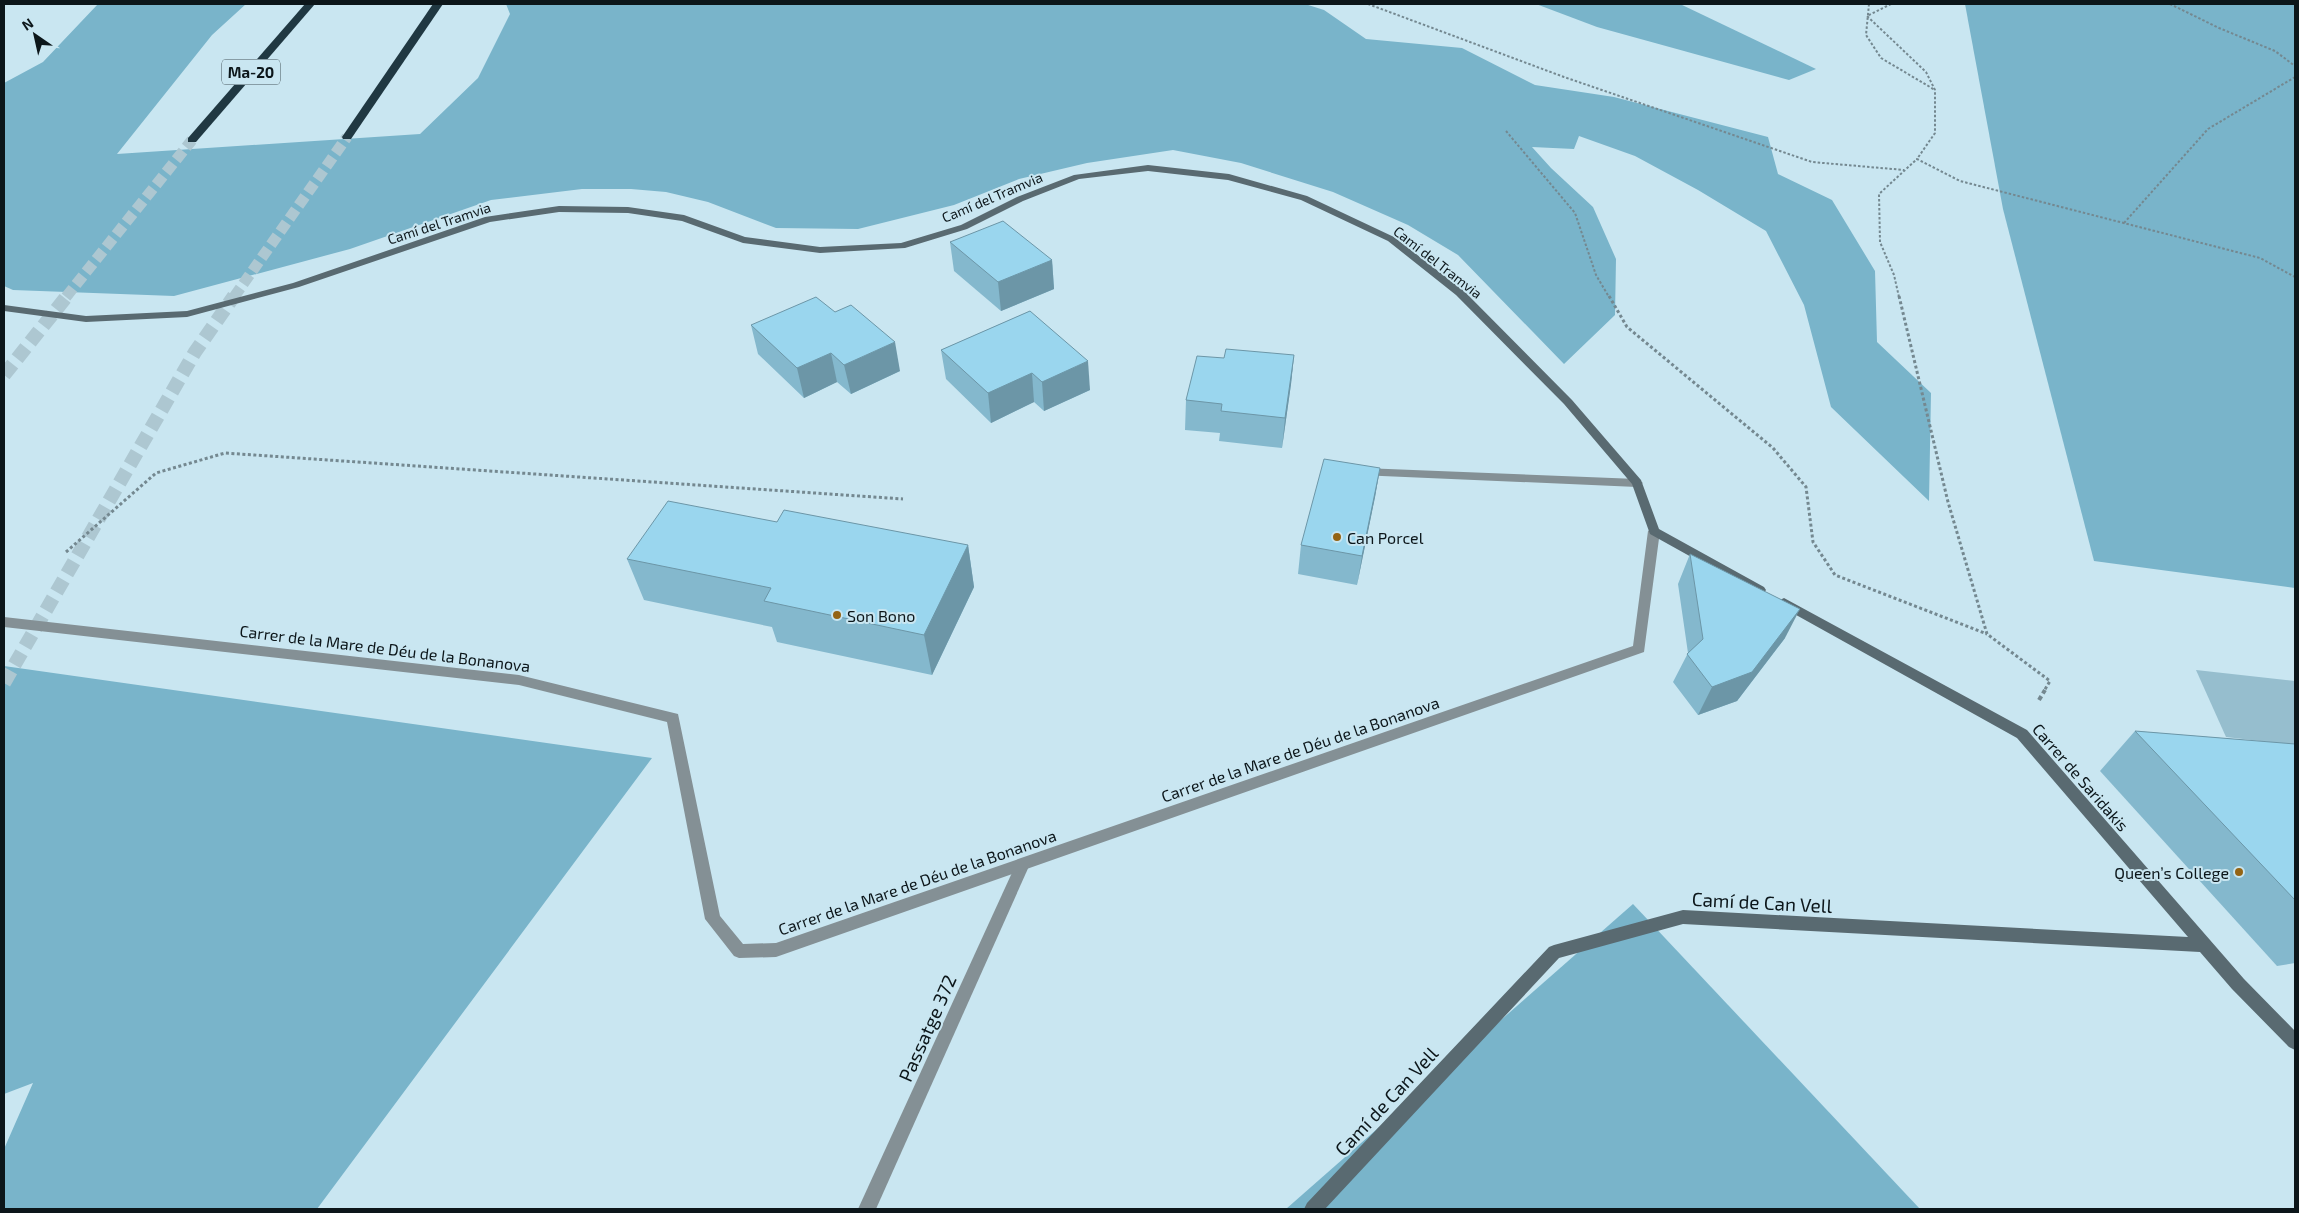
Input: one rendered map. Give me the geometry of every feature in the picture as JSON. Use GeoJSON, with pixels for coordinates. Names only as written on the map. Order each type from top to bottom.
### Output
{"type":"FeatureCollection","features":[{"type":"Feature","properties":{"kind":"highway","name":"Ma-20"},"geometry":{"type":"LineString","coordinates":[[192,140],[310,4]]}},
{"type":"Feature","properties":{"kind":"highway"},"geometry":{"type":"LineString","coordinates":[[347,137],[438,4]]}},
{"type":"Feature","properties":{"kind":"street","name":"Camí del Tramvia"},"geometry":{"type":"LineString","coordinates":[[4,308],[86,319],[187,314],[296,285],[488,219],[559,209],[628,210],[684,218],[743,240],[820,250],[902,246],[964,227],[1020,199],[1077,177],[1156,169],[1229,177],[1304,198],[1391,239],[1460,293],[1568,402],[1637,483],[1654,531]]}},
{"type":"Feature","properties":{"kind":"street"},"geometry":{"type":"LineString","coordinates":[[1350,472],[1637,483]]}},
{"type":"Feature","properties":{"kind":"street","name":"Carrer de Saridakis"},"geometry":{"type":"LineString","coordinates":[[1654,531],[2022,734],[2238,984],[2295,1042]]}},
{"type":"Feature","properties":{"kind":"street","name":"Carrer de la Mare de Déu de la Bonanova"},"geometry":{"type":"LineString","coordinates":[[4,622],[519,680],[673,718],[712,919],[739,951],[776,950],[1639,648],[1654,531]]}},
{"type":"Feature","properties":{"kind":"street","name":"Passatge 372"},"geometry":{"type":"LineString","coordinates":[[867,1209],[1023,864]]}},
{"type":"Feature","properties":{"kind":"street","name":"Camí de Can Vell"},"geometry":{"type":"LineString","coordinates":[[1313,1209],[1554,952],[1683,917],[2204,945]]}},
{"type":"Feature","properties":{"kind":"path"},"geometry":{"type":"LineString","coordinates":[[1368,4],[1564,77],[1812,162],[1905,170]]}},
{"type":"Feature","properties":{"kind":"path"},"geometry":{"type":"LineString","coordinates":[[1869,4],[1866,36],[1881,58],[1935,90]]}},
{"type":"Feature","properties":{"kind":"path"},"geometry":{"type":"LineString","coordinates":[[1867,16],[1891,4]]}},
{"type":"Feature","properties":{"kind":"path"},"geometry":{"type":"LineString","coordinates":[[2170,4],[2219,28],[2275,51],[2295,66]]}},
{"type":"Feature","properties":{"kind":"path"},"geometry":{"type":"LineString","coordinates":[[1867,16],[1926,72],[1935,90],[1935,133],[1917,159],[1879,194],[1880,242],[1894,275],[1948,502],[1987,634]]}},
{"type":"Feature","properties":{"kind":"path"},"geometry":{"type":"LineString","coordinates":[[2124,222],[2208,129],[2295,77]]}},
{"type":"Feature","properties":{"kind":"path"},"geometry":{"type":"LineString","coordinates":[[1506,131],[1575,213],[1596,275],[1627,327],[1773,448],[1806,487],[1813,542],[1835,575],[1987,634],[2050,681],[2022,734]]}},
{"type":"Feature","properties":{"kind":"path"},"geometry":{"type":"LineString","coordinates":[[1917,159],[1960,181],[2260,258],[2295,277]]}},
{"type":"Feature","properties":{"kind":"path"},"geometry":{"type":"LineString","coordinates":[[66,552],[156,473],[225,454],[903,499]]}},
{"type":"Feature","properties":{"kind":"shaded area"},"geometry":{"type":"Polygon","coordinates":[[[98,4],[246,4],[212,35],[117,154],[420,134],[478,78],[510,14],[506,4],[1305,4],[1324,10],[1366,39],[1462,48],[1535,85],[1614,97],[1768,137],[1778,174],[1832,200],[1875,271],[1877,342],[1931,393],[1929,501],[1831,407],[1804,305],[1766,231],[1698,190],[1635,156],[1579,136],[1574,149],[1532,147],[1551,168],[1593,207],[1616,259],[1615,315],[1564,364],[1458,255],[1408,225],[1333,192],[1241,163],[1173,150],[1087,163],[1019,179],[954,205],[858,229],[776,228],[708,202],[666,192],[631,189],[582,189],[491,200],[350,249],[174,296],[13,290],[4,286],[4,83],[43,62],[98,4]]]}},
{"type":"Feature","properties":{"kind":"shaded area"},"geometry":{"type":"Polygon","coordinates":[[[1536,4],[1680,4],[1816,69],[1789,80],[1597,27],[1536,4]]]}},
{"type":"Feature","properties":{"kind":"shaded area"},"geometry":{"type":"Polygon","coordinates":[[[1965,4],[2295,4],[2295,588],[2094,561],[2003,209],[1965,4]]]}},
{"type":"Feature","properties":{"kind":"shaded area"},"geometry":{"type":"Polygon","coordinates":[[[4,666],[652,758],[317,1209],[4,1209],[4,1149],[33,1083],[4,1094],[4,666]]]}},
{"type":"Feature","properties":{"kind":"shaded area"},"geometry":{"type":"Polygon","coordinates":[[[2196,670],[2295,681],[2295,745],[2226,737],[2196,670]]]}},
{"type":"Feature","properties":{"kind":"shaded area"},"geometry":{"type":"Polygon","coordinates":[[[1633,904],[1920,1209],[1286,1209],[1633,904]]]}},
{"type":"Feature","properties":{"kind":"building"},"geometry":{"type":"Polygon","coordinates":[[[1003,221],[1052,260],[998,282],[950,242],[1003,221]]]}},
{"type":"Feature","properties":{"kind":"building"},"geometry":{"type":"Polygon","coordinates":[[[816,297],[835,312],[851,305],[895,342],[844,365],[831,353],[797,368],[751,325],[816,297]]]}},
{"type":"Feature","properties":{"kind":"building"},"geometry":{"type":"Polygon","coordinates":[[[1030,311],[1088,361],[1042,382],[1032,373],[988,393],[941,350],[1030,311]]]}},
{"type":"Feature","properties":{"kind":"building"},"geometry":{"type":"Polygon","coordinates":[[[1226,349],[1294,355],[1285,418],[1221,411],[1222,404],[1186,400],[1197,356],[1224,358],[1226,349]]]}},
{"type":"Feature","properties":{"kind":"building"},"geometry":{"type":"Polygon","coordinates":[[[1324,459],[1380,468],[1362,556],[1301,545],[1324,459]]]}},
{"type":"Feature","properties":{"kind":"building"},"geometry":{"type":"Polygon","coordinates":[[[668,501],[777,522],[784,510],[968,545],[924,635],[764,601],[771,588],[627,559],[668,501]]]}},
{"type":"Feature","properties":{"kind":"building"},"geometry":{"type":"Polygon","coordinates":[[[1690,554],[1800,609],[1752,672],[1712,687],[1687,654],[1703,639],[1690,554]]]}},
{"type":"Feature","properties":{"kind":"building"},"geometry":{"type":"Polygon","coordinates":[[[2135,731],[2295,744],[2295,900],[2135,731]]]}},
{"type":"Feature","properties":{"kind":"tunnel"},"geometry":{"type":"LineString","coordinates":[[234,297],[347,137]]}},
{"type":"Feature","properties":{"kind":"tunnel"},"geometry":{"type":"LineString","coordinates":[[66,297],[192,140]]}},
{"type":"Feature","properties":{"kind":"tunnel"},"geometry":{"type":"LineString","coordinates":[[4,375],[67,296]]}},
{"type":"Feature","properties":{"kind":"tunnel"},"geometry":{"type":"LineString","coordinates":[[4,683],[195,352],[234,296]]}},
{"type":"Feature","properties":{"kind":"place","name":"Can Porcel"},"geometry":{"type":"Point","coordinates":[1337,537]}},
{"type":"Feature","properties":{"kind":"place","name":"Son Bono"},"geometry":{"type":"Point","coordinates":[837,615]}},
{"type":"Feature","properties":{"kind":"place","name":"Queen’s College"},"geometry":{"type":"Point","coordinates":[2239,872]}}]}
